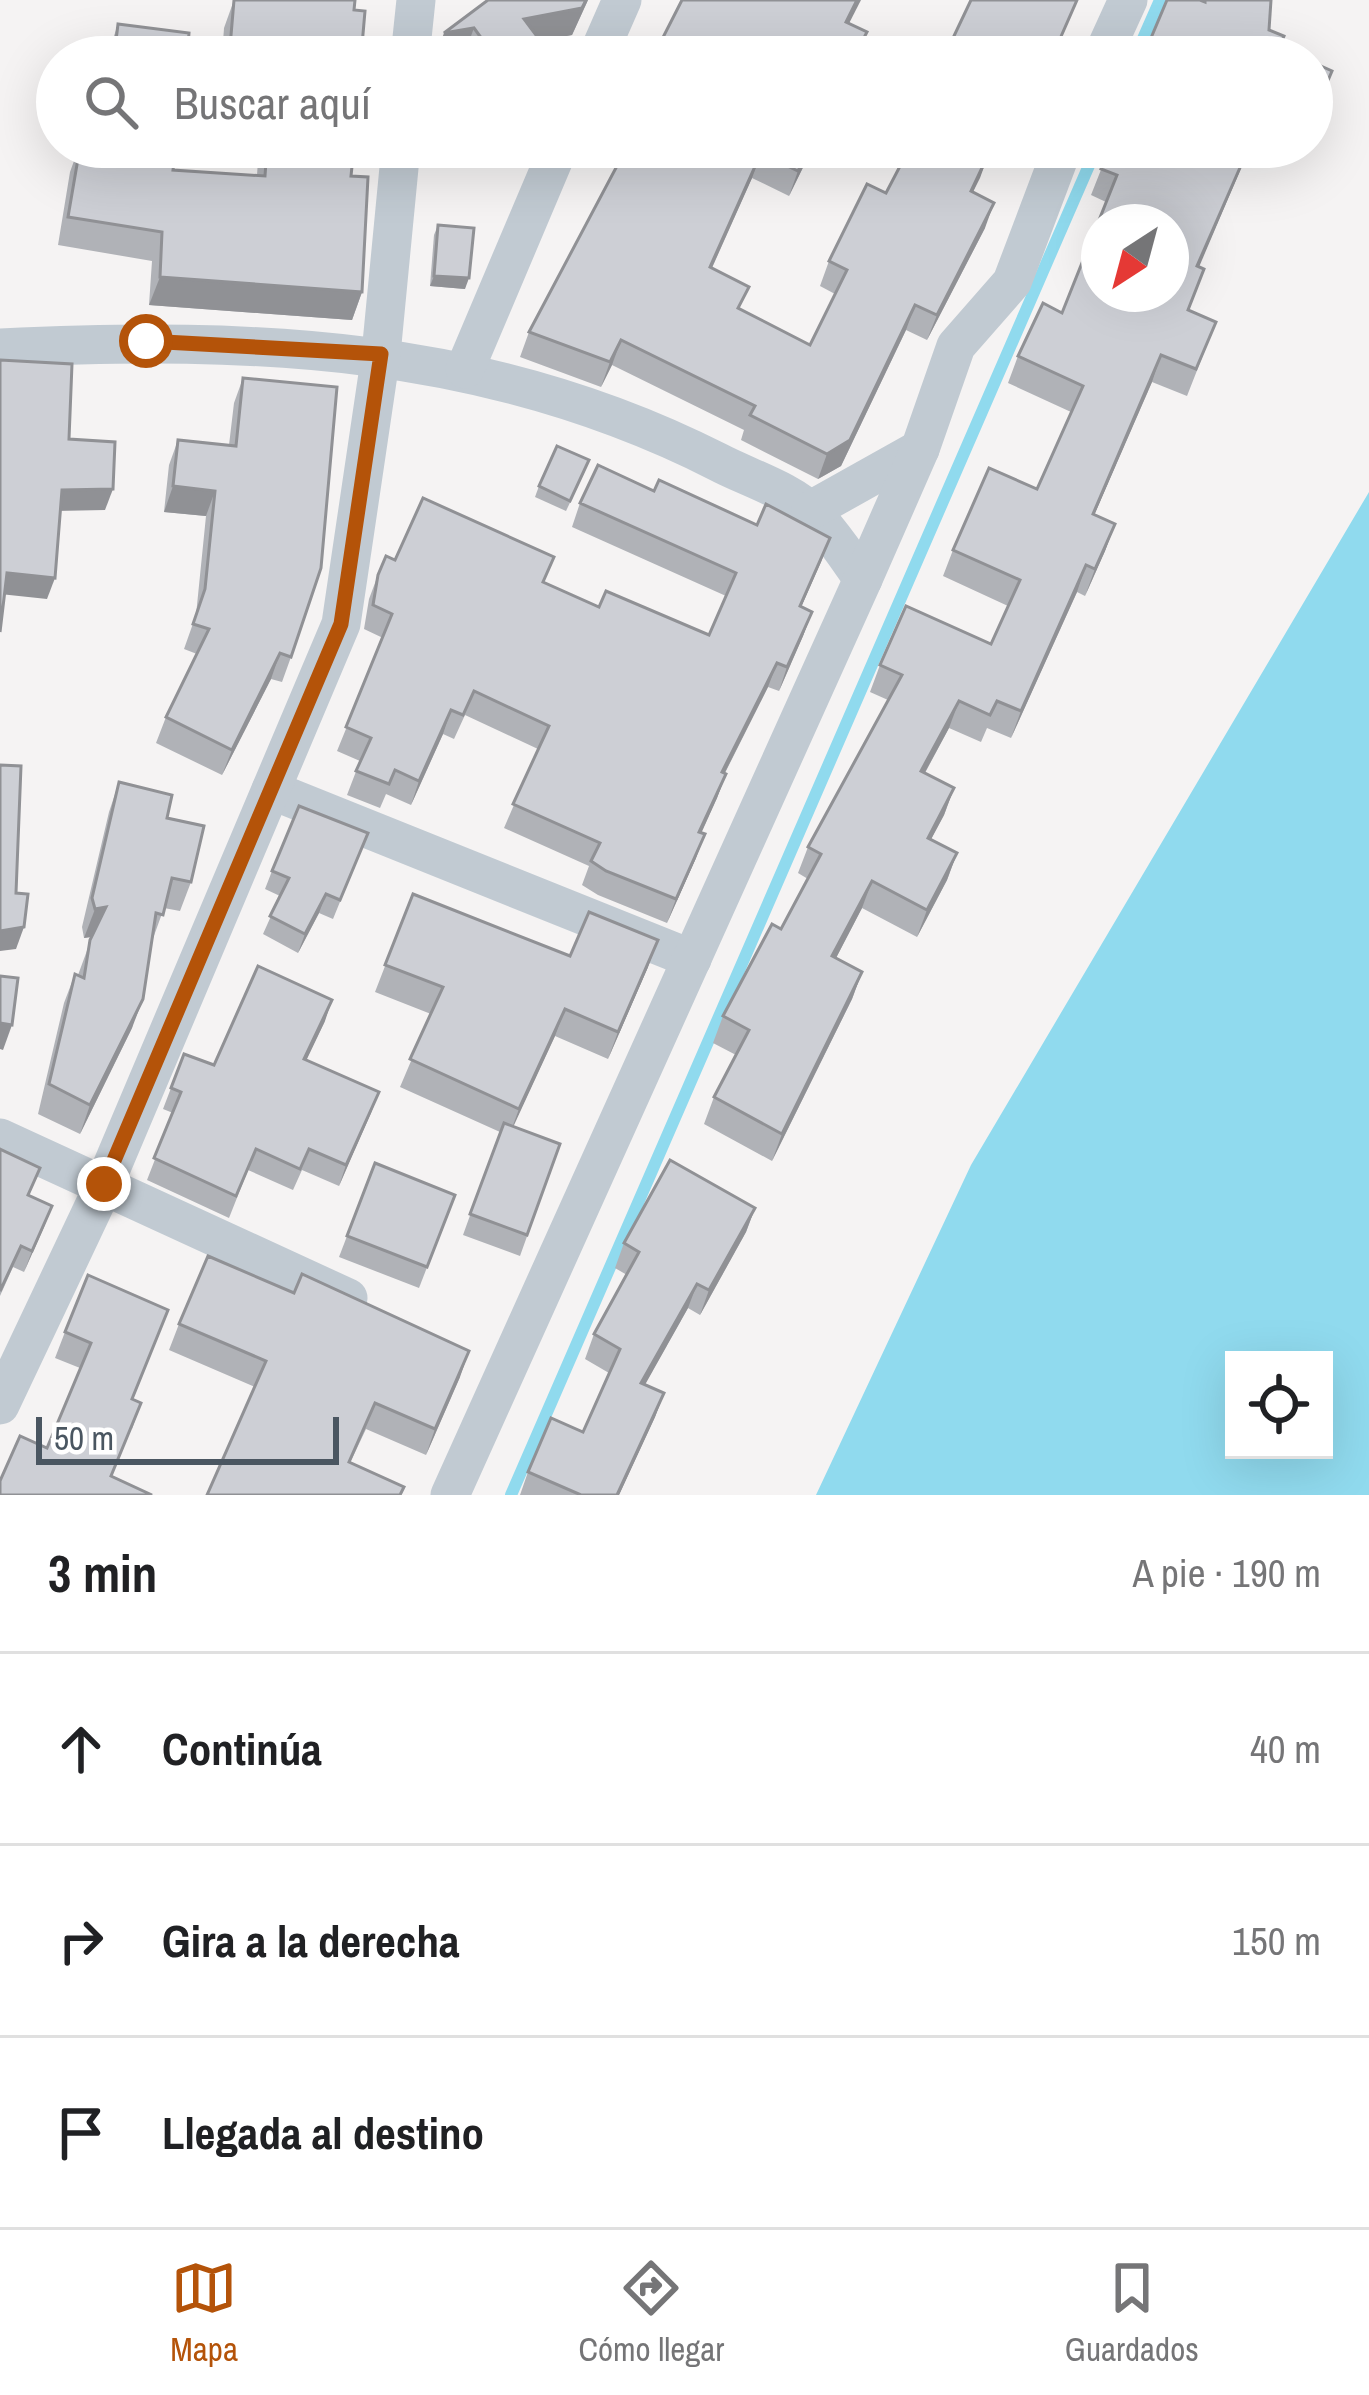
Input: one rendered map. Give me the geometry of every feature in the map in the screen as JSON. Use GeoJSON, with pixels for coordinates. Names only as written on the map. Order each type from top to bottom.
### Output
{"type":"FeatureCollection","features":[{"type":"Feature","properties":{"kind":"street"},"geometry":{"type":"LineString","coordinates":[[412,36],[416,0]]}},
{"type":"Feature","properties":{"kind":"street"},"geometry":{"type":"LineString","coordinates":[[606,36],[622,0]]}},
{"type":"Feature","properties":{"kind":"street"},"geometry":{"type":"LineString","coordinates":[[1112,36],[1128,0]]}},
{"type":"Feature","properties":{"kind":"street"},"geometry":{"type":"LineString","coordinates":[[0,1405],[104,1184],[341,624],[381,354],[399,168]]}},
{"type":"Feature","properties":{"kind":"street"},"geometry":{"type":"LineString","coordinates":[[465,369],[550,168]]}},
{"type":"Feature","properties":{"kind":"street"},"geometry":{"type":"LineString","coordinates":[[450,1495],[863,579],[920,449],[956,346],[1012,282],[1055,168]]}},
{"type":"Feature","properties":{"kind":"street"},"geometry":{"type":"LineString","coordinates":[[0,348],[146,341],[381,354],[465,369],[664,435],[811,510],[863,579]]}},
{"type":"Feature","properties":{"kind":"street"},"geometry":{"type":"LineString","coordinates":[[811,510],[920,449]]}},
{"type":"Feature","properties":{"kind":"street"},"geometry":{"type":"LineString","coordinates":[[271,790],[692,959]]}},
{"type":"Feature","properties":{"kind":"street"},"geometry":{"type":"LineString","coordinates":[[0,1138],[379,1312]]}},
{"type":"Feature","properties":{"kind":"street"},"geometry":{"type":"LineString","coordinates":[[463,1352],[506,1372]]}},
{"type":"Feature","properties":{"kind":"water"},"geometry":{"type":"Polygon","coordinates":[[[1369,492],[1369,1495],[816,1495],[971,1165],[1369,492]]]}},
{"type":"Feature","properties":{"kind":"building"},"geometry":{"type":"Polygon","coordinates":[[[234,0],[355,0],[354,10],[365,11],[363,36],[231,36],[234,0]]]}},
{"type":"Feature","properties":{"kind":"building"},"geometry":{"type":"Polygon","coordinates":[[[488,0],[586,0],[582,8],[524,19],[537,36],[480,36],[474,28],[444,33],[488,0]]]}},
{"type":"Feature","properties":{"kind":"building"},"geometry":{"type":"Polygon","coordinates":[[[682,0],[857,0],[846,22],[867,32],[865,36],[664,36],[682,0]]]}},
{"type":"Feature","properties":{"kind":"building"},"geometry":{"type":"Polygon","coordinates":[[[971,0],[1077,0],[1061,36],[954,36],[971,0]]]}},
{"type":"Feature","properties":{"kind":"building"},"geometry":{"type":"Polygon","coordinates":[[[1167,0],[1271,0],[1269,30],[1284,36],[1152,36],[1167,0]]]}},
{"type":"Feature","properties":{"kind":"building"},"geometry":{"type":"Polygon","coordinates":[[[118,24],[189,33],[189,36],[117,36],[118,24]]]}},
{"type":"Feature","properties":{"kind":"building"},"geometry":{"type":"Polygon","coordinates":[[[76,168],[173,168],[265,176],[266,168],[352,168],[351,176],[368,177],[362,292],[160,277],[162,232],[68,217],[76,168]]]}},
{"type":"Feature","properties":{"kind":"building"},"geometry":{"type":"Polygon","coordinates":[[[616,168],[754,168],[710,267],[749,287],[738,308],[810,345],[847,270],[829,261],[867,184],[886,193],[899,168],[982,168],[971,191],[994,203],[937,315],[915,305],[850,440],[827,454],[750,415],[755,406],[621,340],[610,362],[529,332],[616,168]]]}},
{"type":"Feature","properties":{"kind":"building"},"geometry":{"type":"Polygon","coordinates":[[[1101,168],[1240,168],[1197,266],[1204,269],[1189,307],[1189,204],[1105,204],[1117,175],[1101,168]]]}},
{"type":"Feature","properties":{"kind":"building"},"geometry":{"type":"Polygon","coordinates":[[[438,225],[474,228],[469,278],[434,276],[438,225]]]}},
{"type":"Feature","properties":{"kind":"building"},"geometry":{"type":"Polygon","coordinates":[[[1081,265],[1081,312],[1189,310],[1216,322],[1196,369],[1161,355],[1093,514],[1115,524],[1095,569],[1086,565],[1021,711],[997,701],[990,715],[959,701],[921,771],[954,788],[928,838],[957,853],[927,910],[872,881],[832,956],[862,972],[782,1134],[714,1097],[749,1030],[723,1016],[772,924],[781,929],[821,854],[808,847],[902,675],[880,665],[906,606],[991,644],[1020,580],[953,550],[989,468],[1037,489],[1083,386],[1018,356],[1043,303],[1062,313],[1081,265]]]}},
{"type":"Feature","properties":{"kind":"building"},"geometry":{"type":"Polygon","coordinates":[[[0,360],[72,364],[69,439],[115,442],[113,489],[62,490],[55,578],[7,573],[0,632],[0,360]]]}},
{"type":"Feature","properties":{"kind":"building"},"geometry":{"type":"Polygon","coordinates":[[[243,378],[337,387],[321,568],[291,657],[280,653],[232,750],[166,717],[209,629],[193,624],[205,589],[215,491],[173,486],[178,440],[236,446],[243,378]]]}},
{"type":"Feature","properties":{"kind":"building"},"geometry":{"type":"Polygon","coordinates":[[[557,446],[589,460],[570,501],[539,486],[557,446]]]}},
{"type":"Feature","properties":{"kind":"building"},"geometry":{"type":"Polygon","coordinates":[[[598,465],[654,491],[659,480],[757,525],[766,504],[830,538],[800,606],[812,612],[787,667],[777,663],[722,772],[726,774],[699,832],[705,834],[676,899],[606,871],[591,861],[600,843],[513,804],[549,726],[474,691],[463,715],[451,710],[419,781],[395,770],[389,784],[356,771],[371,738],[346,727],[392,614],[373,605],[378,575],[386,556],[395,560],[423,498],[554,557],[543,582],[599,607],[606,591],[709,635],[736,573],[580,503],[598,465]]]}},
{"type":"Feature","properties":{"kind":"building"},"geometry":{"type":"Polygon","coordinates":[[[0,765],[21,766],[16,893],[28,894],[24,927],[0,931],[0,765]]]}},
{"type":"Feature","properties":{"kind":"building"},"geometry":{"type":"Polygon","coordinates":[[[119,782],[172,795],[167,818],[204,826],[191,882],[172,878],[163,915],[156,913],[143,999],[90,1105],[49,1084],[75,974],[84,978],[90,940],[106,907],[95,909],[92,898],[119,782]]]}},
{"type":"Feature","properties":{"kind":"building"},"geometry":{"type":"Polygon","coordinates":[[[299,806],[368,833],[340,900],[326,894],[305,934],[270,916],[289,878],[272,871],[299,806]]]}},
{"type":"Feature","properties":{"kind":"building"},"geometry":{"type":"Polygon","coordinates":[[[413,894],[570,956],[589,912],[658,940],[618,1032],[565,1009],[519,1109],[410,1059],[443,987],[385,965],[413,894]]]}},
{"type":"Feature","properties":{"kind":"building"},"geometry":{"type":"Polygon","coordinates":[[[258,966],[332,1000],[304,1059],[379,1092],[346,1165],[309,1149],[300,1169],[256,1149],[236,1196],[154,1158],[181,1092],[171,1088],[184,1054],[214,1065],[258,966]]]}},
{"type":"Feature","properties":{"kind":"building"},"geometry":{"type":"Polygon","coordinates":[[[0,976],[18,978],[12,1025],[0,1023],[0,976]]]}},
{"type":"Feature","properties":{"kind":"building"},"geometry":{"type":"Polygon","coordinates":[[[504,1123],[560,1144],[527,1235],[470,1214],[504,1123]]]}},
{"type":"Feature","properties":{"kind":"building"},"geometry":{"type":"Polygon","coordinates":[[[0,1149],[40,1168],[28,1195],[52,1206],[32,1251],[21,1246],[0,1291],[0,1149]]]}},
{"type":"Feature","properties":{"kind":"building"},"geometry":{"type":"Polygon","coordinates":[[[670,1160],[755,1208],[709,1290],[697,1284],[641,1383],[664,1393],[617,1495],[581,1495],[528,1472],[551,1418],[583,1432],[620,1349],[594,1334],[639,1252],[624,1243],[670,1160]]]}},
{"type":"Feature","properties":{"kind":"building"},"geometry":{"type":"Polygon","coordinates":[[[375,1163],[455,1195],[427,1267],[347,1236],[375,1163]]]}},
{"type":"Feature","properties":{"kind":"building"},"geometry":{"type":"Polygon","coordinates":[[[208,1256],[294,1293],[302,1274],[469,1351],[435,1429],[375,1403],[349,1462],[404,1487],[400,1495],[207,1495],[266,1361],[179,1324],[208,1256]]]}},
{"type":"Feature","properties":{"kind":"building"},"geometry":{"type":"Polygon","coordinates":[[[88,1275],[168,1310],[132,1399],[141,1403],[111,1476],[152,1495],[0,1495],[0,1481],[20,1436],[47,1448],[91,1343],[65,1332],[88,1275]]]}},
{"type":"Feature","properties":{"kind":"waterway"},"geometry":{"type":"LineString","coordinates":[[1144,36],[1160,0]]}},
{"type":"Feature","properties":{"kind":"waterway"},"geometry":{"type":"LineString","coordinates":[[511,1495],[1088,168]]}},
{"type":"Feature","properties":{"kind":"route"},"geometry":{"type":"LineString","coordinates":[[104,1184],[341,624],[381,354],[146,341]]}}]}
